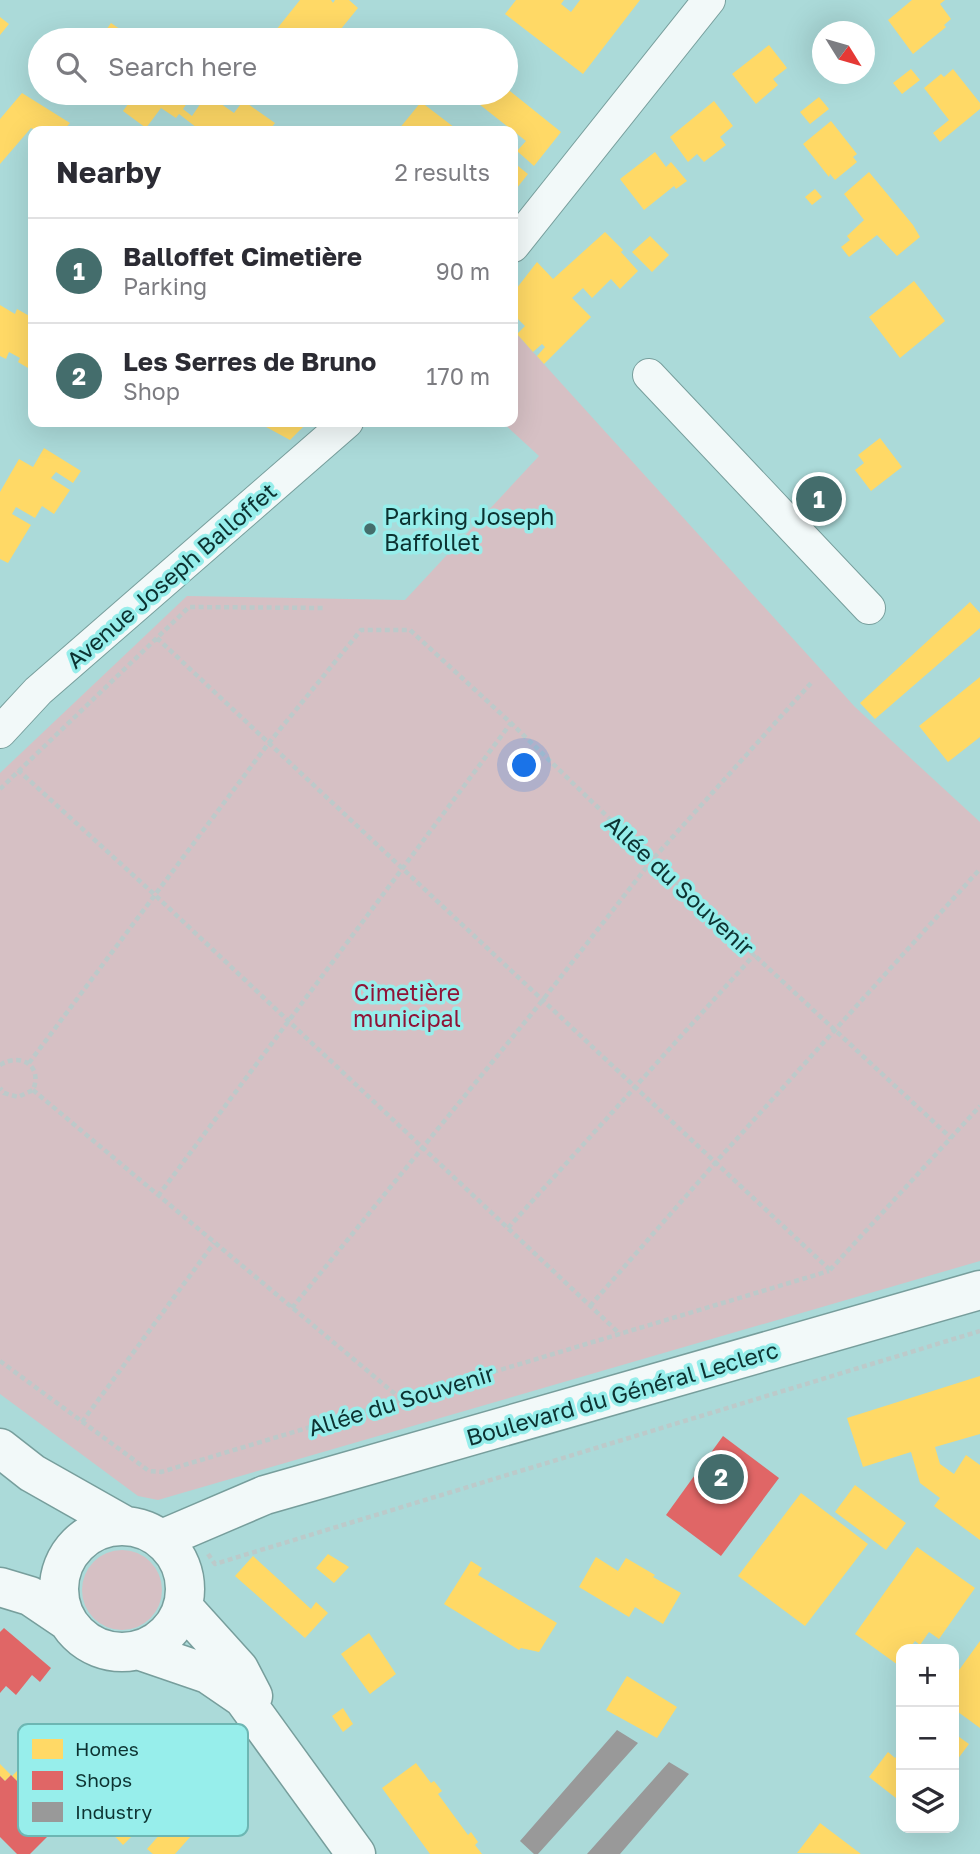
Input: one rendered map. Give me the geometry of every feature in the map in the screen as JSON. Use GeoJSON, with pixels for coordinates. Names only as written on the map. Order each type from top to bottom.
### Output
{"type":"FeatureCollection","features":[{"type":"Feature","properties":{"kind":"main road","name":"Boulevard du Général Leclerc"},"geometry":{"type":"LineString","coordinates":[[162,1539],[265,1495],[980,1290]]}},
{"type":"Feature","properties":{"kind":"main road"},"geometry":{"type":"LineString","coordinates":[[0,1448],[32,1473],[124,1525],[144,1529],[162,1539],[190,1576],[274,1739]]}},
{"type":"Feature","properties":{"kind":"main road"},"geometry":{"type":"LineString","coordinates":[[32,1473],[57,1516],[66,1560]]}},
{"type":"Feature","properties":{"kind":"main road","name":"Boulevard du Général Leclerc"},"geometry":{"type":"LineString","coordinates":[[190,1576],[265,1495]]}},
{"type":"Feature","properties":{"kind":"main road"},"geometry":{"type":"LineString","coordinates":[[67,1621],[60,1603],[59,1585],[66,1560],[80,1541],[94,1532],[124,1525]]}},
{"type":"Feature","properties":{"kind":"main road"},"geometry":{"type":"LineString","coordinates":[[0,1585],[66,1560]]}},
{"type":"Feature","properties":{"kind":"main road"},"geometry":{"type":"LineString","coordinates":[[0,1585],[30,1596],[67,1621],[80,1637],[97,1647],[118,1652],[138,1650],[166,1635],[176,1622],[190,1576]]}},
{"type":"Feature","properties":{"kind":"main road"},"geometry":{"type":"LineString","coordinates":[[138,1650],[208,1674],[243,1698],[356,1854]]}},
{"type":"Feature","properties":{"kind":"street"},"geometry":{"type":"LineString","coordinates":[[518,240],[709,0]]}},
{"type":"Feature","properties":{"kind":"street"},"geometry":{"type":"LineString","coordinates":[[649,375],[788,507],[869,608]]}},
{"type":"Feature","properties":{"kind":"street","name":"Avenue Joseph Balloffet"},"geometry":{"type":"LineString","coordinates":[[0,732],[38,691],[341,427]]}},
{"type":"Feature","properties":{"kind":"path"},"geometry":{"type":"LineString","coordinates":[[0,789],[189,607],[323,608]]}},
{"type":"Feature","properties":{"kind":"path","name":"Allée du Souvenir"},"geometry":{"type":"LineString","coordinates":[[268,744],[361,630],[410,630],[951,1138]]}},
{"type":"Feature","properties":{"kind":"path"},"geometry":{"type":"LineString","coordinates":[[157,638],[830,1270],[980,1107]]}},
{"type":"Feature","properties":{"kind":"path"},"geometry":{"type":"LineString","coordinates":[[292,1308],[542,1001],[652,860],[811,683]]}},
{"type":"Feature","properties":{"kind":"path"},"geometry":{"type":"LineString","coordinates":[[158,1196],[511,723]]}},
{"type":"Feature","properties":{"kind":"path"},"geometry":{"type":"LineString","coordinates":[[29,1063],[268,744]]}},
{"type":"Feature","properties":{"kind":"path"},"geometry":{"type":"LineString","coordinates":[[18,770],[155,895],[620,1334]]}},
{"type":"Feature","properties":{"kind":"path"},"geometry":{"type":"LineString","coordinates":[[590,1306],[980,869]]}},
{"type":"Feature","properties":{"kind":"path"},"geometry":{"type":"LineString","coordinates":[[508,1228],[755,954]]}},
{"type":"Feature","properties":{"kind":"path"},"geometry":{"type":"LineString","coordinates":[[0,1065],[9,1059],[29,1063],[35,1074],[33,1090]]}},
{"type":"Feature","properties":{"kind":"path"},"geometry":{"type":"LineString","coordinates":[[33,1090],[401,1399]]}},
{"type":"Feature","properties":{"kind":"path"},"geometry":{"type":"LineString","coordinates":[[0,1098],[2,1091],[18,1097],[33,1090]]}},
{"type":"Feature","properties":{"kind":"path"},"geometry":{"type":"LineString","coordinates":[[82,1422],[215,1243]]}},
{"type":"Feature","properties":{"kind":"path","name":"Allée du Souvenir"},"geometry":{"type":"LineString","coordinates":[[0,1361],[149,1471],[161,1472],[830,1270]]}},
{"type":"Feature","properties":{"kind":"path"},"geometry":{"type":"LineString","coordinates":[[190,1576],[215,1564],[980,1331]]}},
{"type":"Feature","properties":{"kind":"green space","name":"Cimetière municipal"},"geometry":{"type":"Polygon","coordinates":[[[518,336],[855,707],[980,822],[980,1261],[158,1500],[138,1496],[0,1394],[0,773],[187,596],[405,600],[539,456],[507,427],[518,427],[518,336]]]}},
{"type":"Feature","properties":{"kind":"green space"},"geometry":{"type":"Polygon","coordinates":[[[122,1550],[137,1553],[150,1562],[159,1575],[162,1590],[159,1605],[150,1618],[137,1627],[122,1630],[107,1627],[94,1618],[85,1605],[82,1590],[85,1575],[94,1562],[107,1553],[122,1550]]]}},
{"type":"Feature","properties":{"kind":"building: Homes"},"geometry":{"type":"Polygon","coordinates":[[[300,0],[331,0],[333,3],[335,0],[349,0],[358,8],[342,28],[278,28],[300,0]]]}},
{"type":"Feature","properties":{"kind":"building: Homes"},"geometry":{"type":"Polygon","coordinates":[[[516,0],[564,0],[561,4],[571,12],[580,0],[640,0],[583,74],[505,14],[516,0]]]}},
{"type":"Feature","properties":{"kind":"building: Homes"},"geometry":{"type":"Polygon","coordinates":[[[912,0],[945,0],[940,4],[951,19],[944,25],[946,27],[913,54],[888,20],[912,0]]]}},
{"type":"Feature","properties":{"kind":"building: Homes"},"geometry":{"type":"Polygon","coordinates":[[[0,17],[9,24],[0,35],[0,17]]]}},
{"type":"Feature","properties":{"kind":"building: Homes"},"geometry":{"type":"Polygon","coordinates":[[[769,45],[787,68],[773,79],[778,85],[756,104],[732,74],[769,45]]]}},
{"type":"Feature","properties":{"kind":"building: Homes"},"geometry":{"type":"Polygon","coordinates":[[[911,69],[920,80],[902,94],[893,83],[911,69]]]}},
{"type":"Feature","properties":{"kind":"building: Homes"},"geometry":{"type":"Polygon","coordinates":[[[953,69],[980,103],[980,109],[940,142],[933,133],[949,120],[924,88],[941,74],[944,77],[953,69]]]}},
{"type":"Feature","properties":{"kind":"building: Homes"},"geometry":{"type":"Polygon","coordinates":[[[22,93],[28,97],[28,105],[41,105],[70,123],[67,126],[28,126],[28,131],[0,164],[0,119],[22,93]]]}},
{"type":"Feature","properties":{"kind":"building: Homes"},"geometry":{"type":"Polygon","coordinates":[[[819,97],[829,109],[810,124],[800,112],[819,97]]]}},
{"type":"Feature","properties":{"kind":"building: Homes"},"geometry":{"type":"Polygon","coordinates":[[[518,98],[561,132],[534,166],[518,152],[526,141],[518,135],[518,126],[507,126],[480,105],[518,105],[518,98]]]}},
{"type":"Feature","properties":{"kind":"building: Homes"},"geometry":{"type":"Polygon","coordinates":[[[714,101],[733,126],[720,137],[726,145],[704,162],[697,154],[688,162],[670,137],[714,101]]]}},
{"type":"Feature","properties":{"kind":"building: Homes"},"geometry":{"type":"Polygon","coordinates":[[[127,105],[186,105],[183,109],[192,116],[200,105],[223,105],[234,113],[240,105],[249,105],[275,123],[273,126],[195,126],[179,114],[176,118],[161,108],[148,126],[143,126],[123,111],[127,105]]]}},
{"type":"Feature","properties":{"kind":"building: Homes"},"geometry":{"type":"Polygon","coordinates":[[[419,105],[425,105],[452,126],[401,126],[419,105]]]}},
{"type":"Feature","properties":{"kind":"building: Homes"},"geometry":{"type":"Polygon","coordinates":[[[831,121],[857,154],[853,157],[857,162],[835,180],[830,174],[829,177],[803,144],[831,121]]]}},
{"type":"Feature","properties":{"kind":"building: Homes"},"geometry":{"type":"Polygon","coordinates":[[[655,152],[666,167],[671,162],[687,181],[676,189],[674,186],[644,210],[620,179],[655,152]]]}},
{"type":"Feature","properties":{"kind":"building: Homes"},"geometry":{"type":"Polygon","coordinates":[[[518,166],[528,174],[518,187],[518,166]]]}},
{"type":"Feature","properties":{"kind":"building: Homes"},"geometry":{"type":"Polygon","coordinates":[[[869,172],[920,237],[897,256],[877,235],[849,257],[841,247],[850,240],[847,236],[864,220],[844,194],[869,172]]]}},
{"type":"Feature","properties":{"kind":"building: Homes"},"geometry":{"type":"Polygon","coordinates":[[[815,189],[822,197],[812,205],[805,197],[815,189]]]}},
{"type":"Feature","properties":{"kind":"building: Homes"},"geometry":{"type":"Polygon","coordinates":[[[605,232],[623,250],[621,252],[638,271],[620,289],[611,279],[592,298],[583,288],[572,298],[591,317],[544,364],[537,356],[545,347],[542,344],[533,352],[518,335],[525,326],[518,319],[518,287],[537,262],[553,279],[605,232]]]}},
{"type":"Feature","properties":{"kind":"building: Homes"},"geometry":{"type":"Polygon","coordinates":[[[650,236],[669,255],[652,272],[632,252],[650,236]]]}},
{"type":"Feature","properties":{"kind":"building: Homes"},"geometry":{"type":"Polygon","coordinates":[[[914,281],[945,321],[900,358],[869,317],[914,281]]]}},
{"type":"Feature","properties":{"kind":"building: Homes"},"geometry":{"type":"Polygon","coordinates":[[[0,305],[15,314],[17,309],[28,315],[28,368],[18,362],[20,358],[9,352],[6,359],[0,356],[0,305]]]}},
{"type":"Feature","properties":{"kind":"building: Homes"},"geometry":{"type":"Polygon","coordinates":[[[266,427],[303,427],[290,440],[266,427]]]}},
{"type":"Feature","properties":{"kind":"building: Homes"},"geometry":{"type":"Polygon","coordinates":[[[880,438],[902,467],[871,491],[855,470],[864,463],[858,455],[880,438]]]}},
{"type":"Feature","properties":{"kind":"building: Homes"},"geometry":{"type":"Polygon","coordinates":[[[44,448],[81,471],[73,483],[56,472],[51,478],[70,490],[54,514],[42,506],[35,518],[16,507],[12,514],[31,525],[8,563],[0,559],[0,492],[19,459],[33,467],[44,448]]]}},
{"type":"Feature","properties":{"kind":"building: Homes"},"geometry":{"type":"Polygon","coordinates":[[[970,602],[980,613],[980,628],[875,719],[860,703],[970,602]]]}},
{"type":"Feature","properties":{"kind":"building: Homes"},"geometry":{"type":"Polygon","coordinates":[[[980,677],[980,737],[948,762],[919,726],[980,677]]]}},
{"type":"Feature","properties":{"kind":"building: Homes"},"geometry":{"type":"Polygon","coordinates":[[[980,1376],[980,1434],[935,1447],[940,1464],[954,1474],[966,1455],[980,1465],[980,1540],[934,1506],[940,1498],[920,1483],[911,1452],[863,1467],[847,1418],[980,1376]]]}},
{"type":"Feature","properties":{"kind":"building: Homes"},"geometry":{"type":"Polygon","coordinates":[[[855,1485],[906,1523],[886,1550],[835,1512],[855,1485]]]}},
{"type":"Feature","properties":{"kind":"building: Homes"},"geometry":{"type":"Polygon","coordinates":[[[801,1493],[868,1544],[805,1626],[738,1576],[801,1493]]]}},
{"type":"Feature","properties":{"kind":"building: Homes"},"geometry":{"type":"Polygon","coordinates":[[[917,1547],[975,1588],[939,1639],[929,1632],[921,1644],[915,1641],[913,1644],[896,1644],[896,1664],[855,1634],[917,1547]]]}},
{"type":"Feature","properties":{"kind":"building: Homes"},"geometry":{"type":"Polygon","coordinates":[[[328,1554],[349,1567],[334,1583],[316,1568],[328,1554]]]}},
{"type":"Feature","properties":{"kind":"building: Homes"},"geometry":{"type":"Polygon","coordinates":[[[253,1556],[311,1609],[316,1602],[328,1613],[305,1638],[235,1576],[253,1556]]]}},
{"type":"Feature","properties":{"kind":"building: Homes"},"geometry":{"type":"Polygon","coordinates":[[[596,1557],[618,1571],[626,1558],[681,1593],[663,1624],[635,1607],[629,1617],[579,1587],[596,1557]]]}},
{"type":"Feature","properties":{"kind":"building: Homes"},"geometry":{"type":"Polygon","coordinates":[[[471,1561],[482,1568],[478,1575],[557,1623],[539,1652],[521,1648],[519,1650],[444,1604],[471,1561]]]}},
{"type":"Feature","properties":{"kind":"building: Homes"},"geometry":{"type":"Polygon","coordinates":[[[369,1633],[396,1674],[370,1694],[341,1654],[369,1633]]]}},
{"type":"Feature","properties":{"kind":"building: Homes"},"geometry":{"type":"Polygon","coordinates":[[[980,1641],[980,1728],[959,1713],[959,1670],[980,1641]]]}},
{"type":"Feature","properties":{"kind":"building: Homes"},"geometry":{"type":"Polygon","coordinates":[[[627,1676],[677,1707],[657,1738],[606,1710],[627,1676]]]}},
{"type":"Feature","properties":{"kind":"building: Homes"},"geometry":{"type":"Polygon","coordinates":[[[343,1708],[353,1724],[343,1732],[332,1716],[343,1708]]]}},
{"type":"Feature","properties":{"kind":"building: Homes"},"geometry":{"type":"Polygon","coordinates":[[[959,1737],[969,1744],[959,1757],[959,1737]]]}},
{"type":"Feature","properties":{"kind":"building: Homes"},"geometry":{"type":"Polygon","coordinates":[[[888,1752],[895,1758],[896,1798],[869,1777],[888,1752]]]}},
{"type":"Feature","properties":{"kind":"building: Homes"},"geometry":{"type":"Polygon","coordinates":[[[416,1763],[431,1783],[434,1781],[442,1791],[438,1794],[468,1835],[471,1832],[478,1842],[475,1845],[482,1854],[430,1854],[382,1788],[416,1763]]]}},
{"type":"Feature","properties":{"kind":"building: Homes"},"geometry":{"type":"Polygon","coordinates":[[[0,1764],[11,1775],[5,1781],[0,1776],[0,1764]]]}},
{"type":"Feature","properties":{"kind":"building: Homes"},"geometry":{"type":"Polygon","coordinates":[[[18,1770],[18,1782],[12,1776],[18,1770]]]}},
{"type":"Feature","properties":{"kind":"building: Homes"},"geometry":{"type":"Polygon","coordinates":[[[820,1823],[861,1854],[797,1853],[820,1823]]]}},
{"type":"Feature","properties":{"kind":"building: Homes"},"geometry":{"type":"Polygon","coordinates":[[[115,1836],[132,1836],[123,1845],[115,1836]]]}},
{"type":"Feature","properties":{"kind":"building: Homes"},"geometry":{"type":"Polygon","coordinates":[[[158,1836],[191,1836],[175,1854],[153,1854],[147,1849],[158,1836]]]}},
{"type":"Feature","properties":{"kind":"building: Shops"},"geometry":{"type":"Polygon","coordinates":[[[723,1436],[779,1478],[721,1556],[666,1515],[723,1436]]]}},
{"type":"Feature","properties":{"kind":"building: Shops"},"geometry":{"type":"Polygon","coordinates":[[[4,1628],[51,1668],[40,1682],[32,1675],[16,1695],[6,1686],[0,1693],[0,1632],[4,1628]]]}},
{"type":"Feature","properties":{"kind":"building: Shops"},"geometry":{"type":"Polygon","coordinates":[[[11,1775],[18,1782],[18,1836],[48,1836],[30,1854],[17,1854],[0,1837],[0,1776],[5,1781],[11,1775]]]}},
{"type":"Feature","properties":{"kind":"building: Industry"},"geometry":{"type":"Polygon","coordinates":[[[617,1730],[638,1743],[538,1854],[534,1854],[520,1841],[617,1730]]]}},
{"type":"Feature","properties":{"kind":"building: Industry"},"geometry":{"type":"Polygon","coordinates":[[[669,1762],[689,1774],[620,1854],[587,1854],[669,1762]]]}},
{"type":"Feature","properties":{"kind":"place","name":"Balloffet Cimetière"},"geometry":{"type":"Point","coordinates":[819,499]}},
{"type":"Feature","properties":{"kind":"place","name":"Parking Joseph Baffollet"},"geometry":{"type":"Point","coordinates":[370,529]}},
{"type":"Feature","properties":{"kind":"place","name":"Les Serres de Bruno"},"geometry":{"type":"Point","coordinates":[721,1477]}}]}
